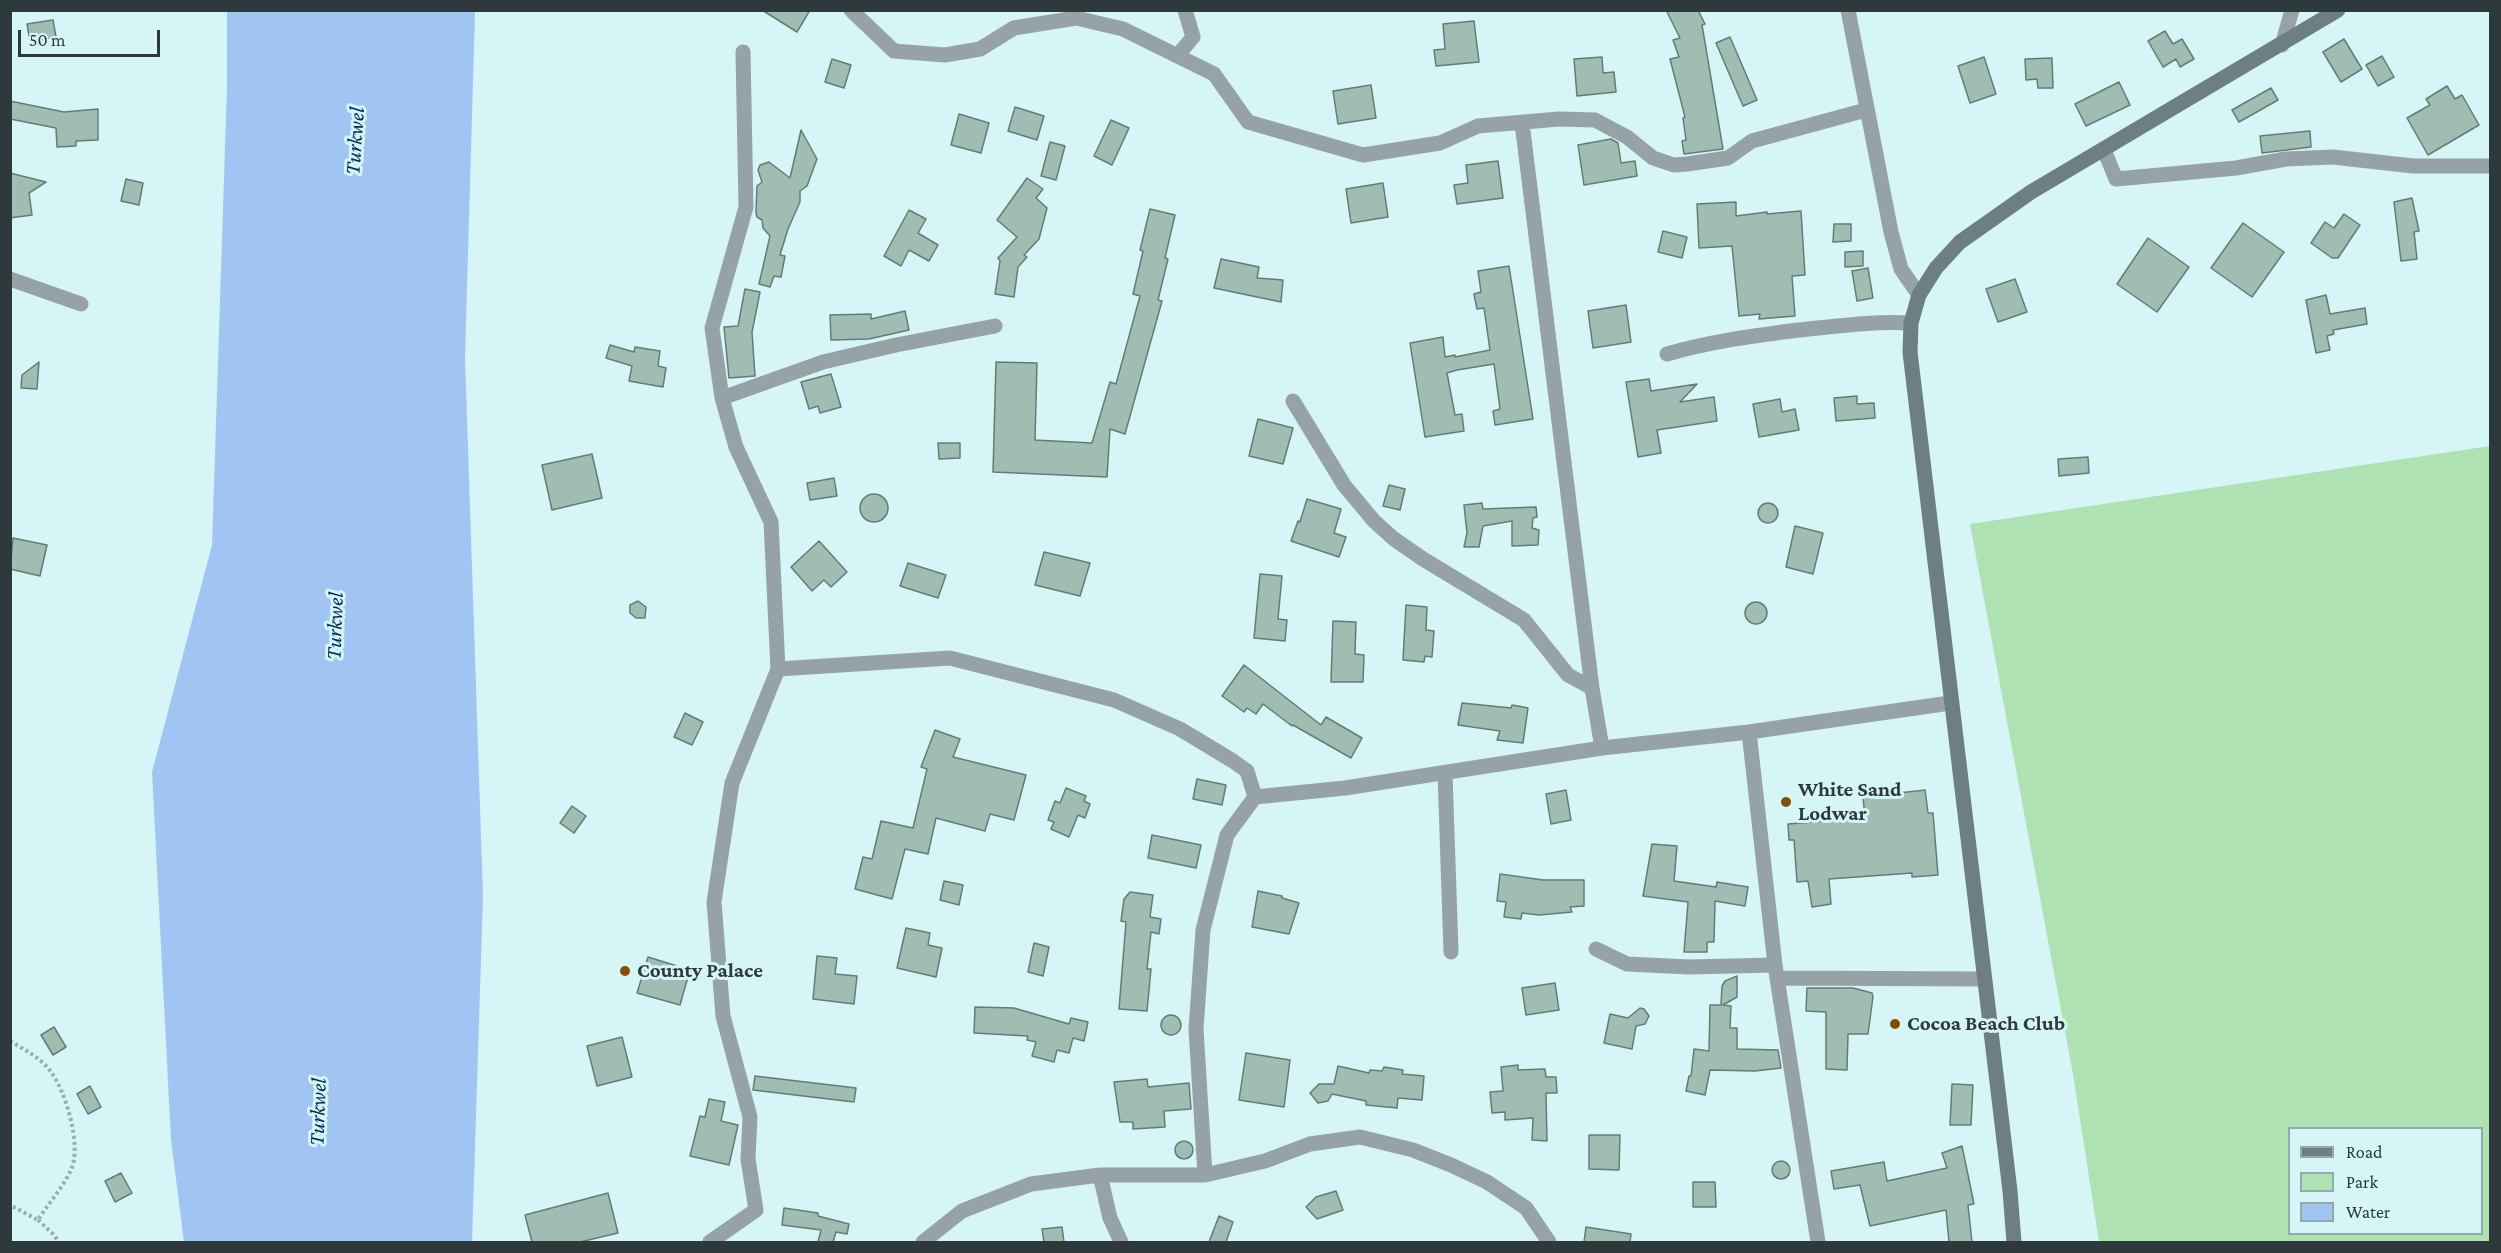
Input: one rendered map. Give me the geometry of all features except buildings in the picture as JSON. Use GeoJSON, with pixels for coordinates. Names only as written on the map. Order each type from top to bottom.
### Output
{"type":"FeatureCollection","features":[{"type":"Feature","properties":{"kind":"street"},"geometry":{"type":"LineString","coordinates":[[851,10],[894,51],[945,55],[980,49],[1014,28],[1076,18],[1123,29],[1214,74],[1248,122],[1363,154],[1440,144],[1478,126],[1559,119],[1595,120],[1627,137],[1653,158],[1674,165],[1728,158],[1752,141],[1866,110]]}},
{"type":"Feature","properties":{"kind":"street"},"geometry":{"type":"LineString","coordinates":[[1177,56],[1193,37],[1185,10]]}},
{"type":"Feature","properties":{"kind":"street"},"geometry":{"type":"LineString","coordinates":[[1848,10],[1891,232],[1901,269],[1919,295]]}},
{"type":"Feature","properties":{"kind":"street"},"geometry":{"type":"LineString","coordinates":[[2282,45],[2292,10]]}},
{"type":"Feature","properties":{"kind":"street"},"geometry":{"type":"LineString","coordinates":[[2014,1242],[1910,352],[1911,323],[1919,295],[1935,268],[1960,242],[2031,192],[2282,45],[2335,11]]}},
{"type":"Feature","properties":{"kind":"street"},"geometry":{"type":"LineString","coordinates":[[710,1242],[756,1210],[748,1159],[750,1116],[723,1016],[714,902],[732,783],[778,669],[771,522],[736,447],[722,398],[712,328],[746,207],[743,52]]}},
{"type":"Feature","properties":{"kind":"street"},"geometry":{"type":"LineString","coordinates":[[1522,123],[1592,688],[1602,748]]}},
{"type":"Feature","properties":{"kind":"street"},"geometry":{"type":"LineString","coordinates":[[2104,150],[2116,179],[2236,168],[2286,159],[2333,157],[2414,166],[2490,165]]}},
{"type":"Feature","properties":{"kind":"street"},"geometry":{"type":"LineString","coordinates":[[10,279],[81,304]]}},
{"type":"Feature","properties":{"kind":"street"},"geometry":{"type":"LineString","coordinates":[[1666,354],[1709,342],[1744,337],[1874,321],[1911,323]]}},
{"type":"Feature","properties":{"kind":"street"},"geometry":{"type":"LineString","coordinates":[[722,398],[823,362],[995,326]]}},
{"type":"Feature","properties":{"kind":"street"},"geometry":{"type":"LineString","coordinates":[[1293,401],[1344,485],[1374,521],[1423,558],[1524,620],[1568,675],[1592,688]]}},
{"type":"Feature","properties":{"kind":"street"},"geometry":{"type":"LineString","coordinates":[[778,669],[950,658],[1114,700],[1180,729],[1233,761],[1247,771],[1255,797]]}},
{"type":"Feature","properties":{"kind":"street"},"geometry":{"type":"LineString","coordinates":[[1205,1175],[1196,1029],[1203,930],[1227,836],[1255,797],[1345,788],[1602,748],[1749,732],[1950,703]]}},
{"type":"Feature","properties":{"kind":"street"},"geometry":{"type":"LineString","coordinates":[[1749,732],[1776,972],[1818,1242]]}},
{"type":"Feature","properties":{"kind":"street"},"geometry":{"type":"LineString","coordinates":[[1445,773],[1451,952]]}},
{"type":"Feature","properties":{"kind":"street"},"geometry":{"type":"LineString","coordinates":[[1596,948],[1628,964],[1984,979]]}},
{"type":"Feature","properties":{"kind":"street"},"geometry":{"type":"LineString","coordinates":[[923,1242],[962,1211],[1031,1184],[1100,1174],[1205,1175],[1265,1161],[1310,1144],[1360,1137],[1413,1150],[1487,1182],[1526,1208],[1549,1242]]}},
{"type":"Feature","properties":{"kind":"street"},"geometry":{"type":"LineString","coordinates":[[1100,1174],[1110,1218],[1121,1242]]}},
{"type":"Feature","properties":{"kind":"path"},"geometry":{"type":"LineString","coordinates":[[10,1041],[36,1057],[51,1072],[70,1112],[74,1144],[72,1168],[38,1220]]}},
{"type":"Feature","properties":{"kind":"path"},"geometry":{"type":"LineString","coordinates":[[10,1205],[38,1220],[59,1242]]}},
{"type":"Feature","properties":{"kind":"green space"},"geometry":{"type":"Polygon","coordinates":[[[2490,446],[2490,1242],[2099,1242],[2073,1074],[1970,524],[2490,446]]]}},
{"type":"Feature","properties":{"kind":"water","name":"Turkwel"},"geometry":{"type":"Polygon","coordinates":[[[227,11],[475,11],[465,358],[483,896],[472,1242],[184,1242],[171,1140],[152,772],[212,545],[227,87],[227,11]]]}},
{"type":"Feature","properties":{"kind":"place","name":"White Sand Lodwar"},"geometry":{"type":"Point","coordinates":[1786,802]}},
{"type":"Feature","properties":{"kind":"place","name":"County Palace"},"geometry":{"type":"Point","coordinates":[625,971]}},
{"type":"Feature","properties":{"kind":"place","name":"Cocoa Beach Club"},"geometry":{"type":"Point","coordinates":[1895,1024]}}]}
